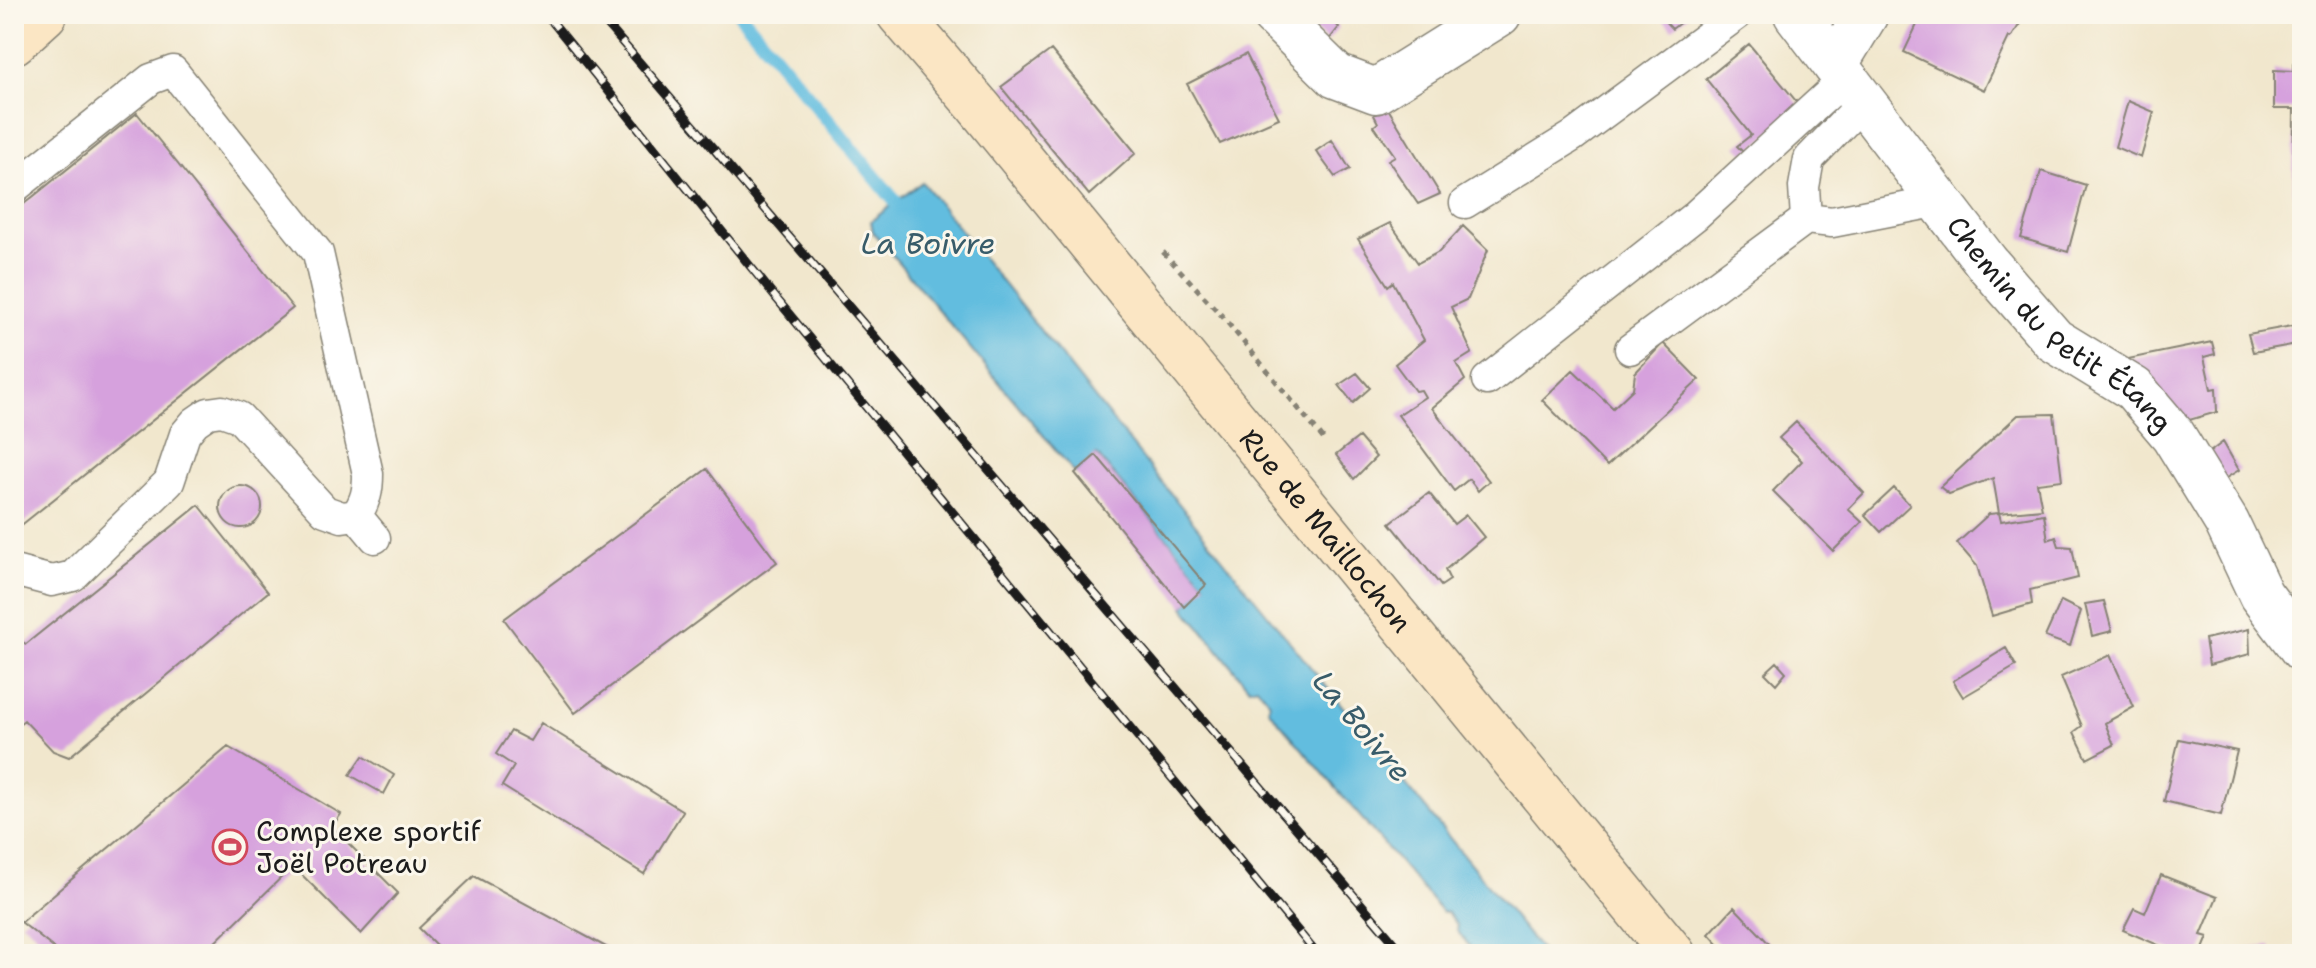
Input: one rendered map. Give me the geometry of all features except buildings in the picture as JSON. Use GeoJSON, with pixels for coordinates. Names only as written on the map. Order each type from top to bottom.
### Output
{"type":"FeatureCollection","features":[{"type":"Feature","properties":{"kind":"street"},"geometry":{"type":"LineString","coordinates":[[14,42],[45,14]]}},
{"type":"Feature","properties":{"kind":"street","name":"Rue de Maillochon"},"geometry":{"type":"LineString","coordinates":[[879,14],[978,106]]}},
{"type":"Feature","properties":{"kind":"street","name":"Rue de Maillochon"},"geometry":{"type":"LineString","coordinates":[[899,14],[978,106],[1673,954]]}},
{"type":"Feature","properties":{"kind":"street"},"geometry":{"type":"LineString","coordinates":[[1273,14],[1336,76],[1376,91],[1499,14]]}},
{"type":"Feature","properties":{"kind":"street","name":"Chemin du Petit Étang"},"geometry":{"type":"LineString","coordinates":[[1796,14],[1987,263],[2054,340],[2134,389],[2173,435],[2227,523],[2261,595],[2302,649]]}},
{"type":"Feature","properties":{"kind":"street"},"geometry":{"type":"LineString","coordinates":[[1848,82],[1866,14]]}},
{"type":"Feature","properties":{"kind":"lane"},"geometry":{"type":"LineString","coordinates":[[1465,203],[1573,136],[1738,14]]}},
{"type":"Feature","properties":{"kind":"lane"},"geometry":{"type":"LineString","coordinates":[[14,188],[151,79],[173,71],[318,253],[368,474],[364,504],[366,526],[325,511],[239,417],[222,411],[208,413],[185,434],[169,482],[73,576],[52,581],[14,571]]}},
{"type":"Feature","properties":{"kind":"lane"},"geometry":{"type":"LineString","coordinates":[[1806,219],[1804,187],[1809,159],[1848,82]]}},
{"type":"Feature","properties":{"kind":"lane"},"geometry":{"type":"LineString","coordinates":[[1487,380],[1695,216],[1848,82]]}},
{"type":"Feature","properties":{"kind":"lane"},"geometry":{"type":"LineString","coordinates":[[1630,349],[1806,219],[1832,222],[1940,201]]}},
{"type":"Feature","properties":{"kind":"water","name":"La Boivre"},"geometry":{"type":"Polygon","coordinates":[[[922,182],[1544,954],[1476,954],[1457,931],[1458,926],[1447,912],[1442,912],[1268,709],[1270,702],[1257,686],[1249,688],[1184,607],[1205,584],[1097,455],[1075,473],[873,232],[871,221],[922,182]]]}},
{"type":"Feature","properties":{"kind":"waterway","name":"La Boivre"},"geometry":{"type":"LineString","coordinates":[[740,14],[908,217]]}},
{"type":"Feature","properties":{"kind":"railway"},"geometry":{"type":"LineString","coordinates":[[546,14],[1317,954]]}},
{"type":"Feature","properties":{"kind":"railway"},"geometry":{"type":"LineString","coordinates":[[598,14],[1404,954]]}},
{"type":"Feature","properties":{"kind":"place","name":"Complexe sportif Joël Potreau"},"geometry":{"type":"Point","coordinates":[230,847]}}]}
